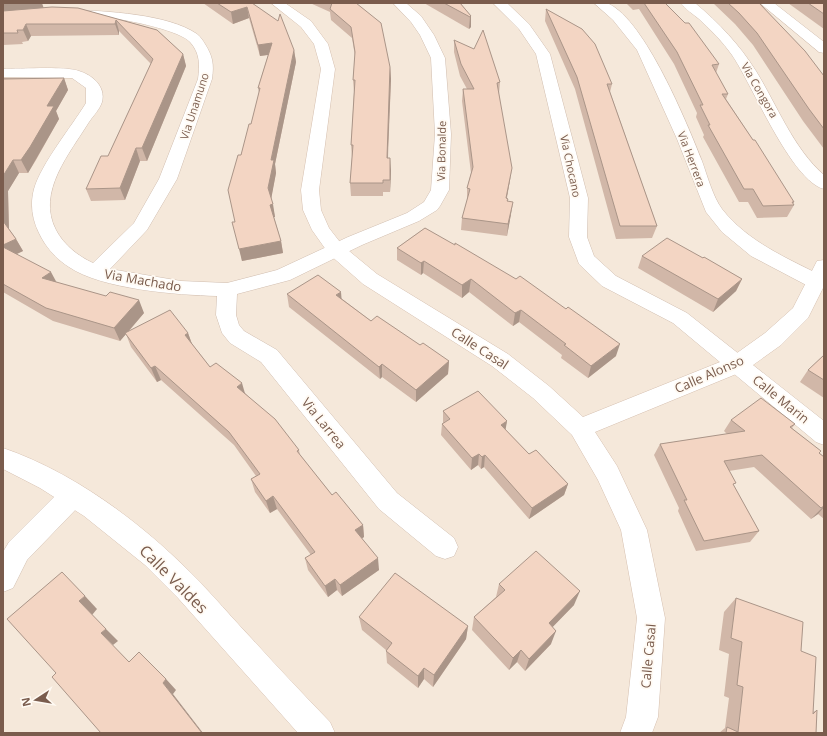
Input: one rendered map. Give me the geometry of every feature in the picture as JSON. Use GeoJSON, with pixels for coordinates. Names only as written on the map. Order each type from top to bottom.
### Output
{"type":"FeatureCollection","features":[{"type":"Feature","properties":{"kind":"street","name":"Calle Casal"},"geometry":{"type":"LineString","coordinates":[[277,3],[306,24],[321,44],[328,68],[310,190],[312,210],[321,230],[336,250],[370,279],[500,360],[541,392],[580,428],[608,474],[634,530],[651,618],[642,717],[636,733]]}},
{"type":"Feature","properties":{"kind":"street","name":"Via Bonalde"},"geometry":{"type":"LineString","coordinates":[[336,250],[412,217],[431,206],[440,190],[443,134],[438,58],[427,35],[416,19],[399,3]]}},
{"type":"Feature","properties":{"kind":"street","name":"Via Chocano"},"geometry":{"type":"LineString","coordinates":[[499,3],[521,22],[534,37],[543,54],[579,198],[578,237],[586,259],[609,281],[680,318],[738,364]]}},
{"type":"Feature","properties":{"kind":"street","name":"Via Herrera"},"geometry":{"type":"LineString","coordinates":[[600,3],[618,17],[643,49],[685,139],[712,208],[728,228],[758,252],[821,274]]}},
{"type":"Feature","properties":{"kind":"street","name":"Via Congora"},"geometry":{"type":"LineString","coordinates":[[687,3],[706,18],[740,58],[797,154],[824,184]]}},
{"type":"Feature","properties":{"kind":"street"},"geometry":{"type":"LineString","coordinates":[[766,3],[824,49]]}},
{"type":"Feature","properties":{"kind":"street","name":"Via Unamuno"},"geometry":{"type":"LineString","coordinates":[[56,13],[117,14],[175,28],[194,38],[205,55],[207,65],[206,79],[168,179],[142,226],[96,272]]}},
{"type":"Feature","properties":{"kind":"street","name":"Via Machado"},"geometry":{"type":"LineString","coordinates":[[3,73],[74,74],[84,78],[92,85],[96,94],[94,103],[50,172],[43,189],[41,208],[43,223],[50,237],[61,251],[76,263],[96,272],[128,280],[181,288],[227,290],[282,275],[336,250]]}},
{"type":"Feature","properties":{"kind":"street","name":"Calle Alonso"},"geometry":{"type":"LineString","coordinates":[[580,428],[738,364],[773,340],[801,313],[821,274]]}},
{"type":"Feature","properties":{"kind":"street","name":"Via Larrea"},"geometry":{"type":"LineString","coordinates":[[227,290],[226,315],[229,328],[237,337],[269,356],[388,501],[445,547]]}},
{"type":"Feature","properties":{"kind":"street","name":"Calle Marin"},"geometry":{"type":"LineString","coordinates":[[738,364],[824,435]]}},
{"type":"Feature","properties":{"kind":"street","name":"Calle Valdes"},"geometry":{"type":"LineString","coordinates":[[3,458],[35,472],[73,495],[118,526],[173,574],[255,666],[319,733]]}},
{"type":"Feature","properties":{"kind":"street"},"geometry":{"type":"LineString","coordinates":[[3,579],[18,551],[73,495]]}},
{"type":"Feature","properties":{"kind":"shaded area"},"geometry":{"type":"Polygon","coordinates":[[[3,3],[824,3],[824,733],[3,733],[3,3]]]}},
{"type":"Feature","properties":{"kind":"building"},"geometry":{"type":"Polygon","coordinates":[[[217,3],[252,3],[278,21],[280,14],[294,50],[271,160],[274,160],[268,188],[273,204],[270,205],[281,241],[239,249],[232,222],[235,222],[228,190],[238,155],[241,155],[249,124],[251,124],[260,88],[258,88],[272,43],[258,45],[247,7],[231,12],[217,3]]]}},
{"type":"Feature","properties":{"kind":"building"},"geometry":{"type":"Polygon","coordinates":[[[332,3],[356,3],[381,23],[390,67],[387,158],[390,158],[390,180],[383,180],[383,183],[350,183],[353,145],[351,145],[355,80],[353,80],[355,52],[351,27],[330,9],[332,3]]]}},
{"type":"Feature","properties":{"kind":"building"},"geometry":{"type":"Polygon","coordinates":[[[444,3],[460,3],[471,16],[470,17],[444,3]]]}},
{"type":"Feature","properties":{"kind":"building"},"geometry":{"type":"Polygon","coordinates":[[[644,3],[665,3],[685,23],[689,23],[719,64],[712,65],[728,94],[722,94],[753,140],[755,140],[794,202],[792,202],[794,205],[763,206],[753,189],[744,189],[708,125],[710,125],[700,105],[703,105],[677,52],[644,3]]]}},
{"type":"Feature","properties":{"kind":"building"},"geometry":{"type":"Polygon","coordinates":[[[728,3],[759,3],[805,51],[824,76],[824,129],[757,33],[728,3]]]}},
{"type":"Feature","properties":{"kind":"building"},"geometry":{"type":"Polygon","coordinates":[[[808,3],[824,3],[824,14],[808,3]]]}},
{"type":"Feature","properties":{"kind":"building"},"geometry":{"type":"Polygon","coordinates":[[[52,7],[78,8],[157,30],[183,54],[142,148],[136,148],[120,188],[86,189],[101,156],[108,156],[153,59],[116,20],[115,24],[26,24],[23,30],[17,30],[18,33],[3,33],[3,11],[52,7]]]}},
{"type":"Feature","properties":{"kind":"building"},"geometry":{"type":"Polygon","coordinates":[[[546,9],[582,29],[595,44],[612,84],[607,84],[657,226],[620,226],[577,77],[546,9]]]}},
{"type":"Feature","properties":{"kind":"building"},"geometry":{"type":"Polygon","coordinates":[[[483,30],[500,82],[497,83],[512,168],[506,198],[508,199],[507,201],[513,202],[508,224],[462,218],[470,189],[467,188],[473,167],[463,89],[474,89],[461,64],[454,40],[474,49],[483,30]]]}},
{"type":"Feature","properties":{"kind":"building"},"geometry":{"type":"Polygon","coordinates":[[[64,78],[47,106],[54,106],[30,147],[21,160],[13,160],[3,176],[3,79],[64,78]]]}},
{"type":"Feature","properties":{"kind":"building"},"geometry":{"type":"Polygon","coordinates":[[[3,221],[16,239],[3,245],[3,221]]]}},
{"type":"Feature","properties":{"kind":"building"},"geometry":{"type":"Polygon","coordinates":[[[425,228],[455,245],[455,243],[516,279],[520,276],[566,309],[568,307],[620,344],[591,366],[564,345],[566,344],[521,310],[515,313],[471,279],[462,285],[424,261],[421,263],[397,248],[425,228]]]}},
{"type":"Feature","properties":{"kind":"building"},"geometry":{"type":"Polygon","coordinates":[[[667,238],[742,279],[718,299],[642,256],[667,238]]]}},
{"type":"Feature","properties":{"kind":"building"},"geometry":{"type":"Polygon","coordinates":[[[3,247],[51,272],[42,278],[106,296],[110,292],[139,300],[114,328],[46,308],[3,284],[3,247]]]}},
{"type":"Feature","properties":{"kind":"building"},"geometry":{"type":"Polygon","coordinates":[[[318,275],[341,292],[336,295],[371,321],[377,316],[420,345],[423,343],[449,361],[416,390],[382,364],[379,367],[287,294],[318,275]]]}},
{"type":"Feature","properties":{"kind":"building"},"geometry":{"type":"Polygon","coordinates":[[[170,310],[188,333],[185,335],[210,367],[216,363],[242,383],[237,387],[275,419],[299,450],[297,451],[332,495],[336,492],[363,525],[355,530],[378,558],[340,585],[335,579],[325,586],[305,558],[315,552],[273,496],[266,501],[251,479],[260,474],[229,432],[155,366],[151,368],[125,333],[170,310]]]}},
{"type":"Feature","properties":{"kind":"building"},"geometry":{"type":"Polygon","coordinates":[[[824,355],[824,380],[808,370],[824,355]]]}},
{"type":"Feature","properties":{"kind":"building"},"geometry":{"type":"Polygon","coordinates":[[[478,391],[507,421],[501,425],[529,454],[536,450],[568,484],[532,508],[485,455],[482,457],[479,454],[472,458],[442,424],[450,419],[443,411],[478,391]]]}},
{"type":"Feature","properties":{"kind":"building"},"geometry":{"type":"Polygon","coordinates":[[[761,398],[795,424],[790,427],[821,451],[819,453],[824,457],[824,506],[821,508],[762,455],[724,461],[736,483],[733,484],[759,531],[704,541],[684,500],[687,500],[660,444],[745,431],[731,420],[761,398]]]}},
{"type":"Feature","properties":{"kind":"building"},"geometry":{"type":"Polygon","coordinates":[[[536,551],[580,591],[549,623],[556,631],[529,659],[521,650],[513,658],[474,617],[505,590],[499,584],[536,551]]]}},
{"type":"Feature","properties":{"kind":"building"},"geometry":{"type":"Polygon","coordinates":[[[62,572],[85,596],[79,601],[106,629],[101,633],[129,662],[139,652],[166,679],[163,683],[202,733],[101,733],[52,677],[56,673],[7,619],[62,572]]]}},
{"type":"Feature","properties":{"kind":"building"},"geometry":{"type":"Polygon","coordinates":[[[395,573],[468,626],[434,675],[424,668],[418,676],[386,651],[392,643],[359,617],[395,573]]]}},
{"type":"Feature","properties":{"kind":"building"},"geometry":{"type":"Polygon","coordinates":[[[736,598],[803,622],[801,651],[816,657],[813,714],[817,710],[816,733],[726,733],[727,727],[738,732],[743,687],[737,685],[742,642],[731,638],[736,598]]]}}]}
